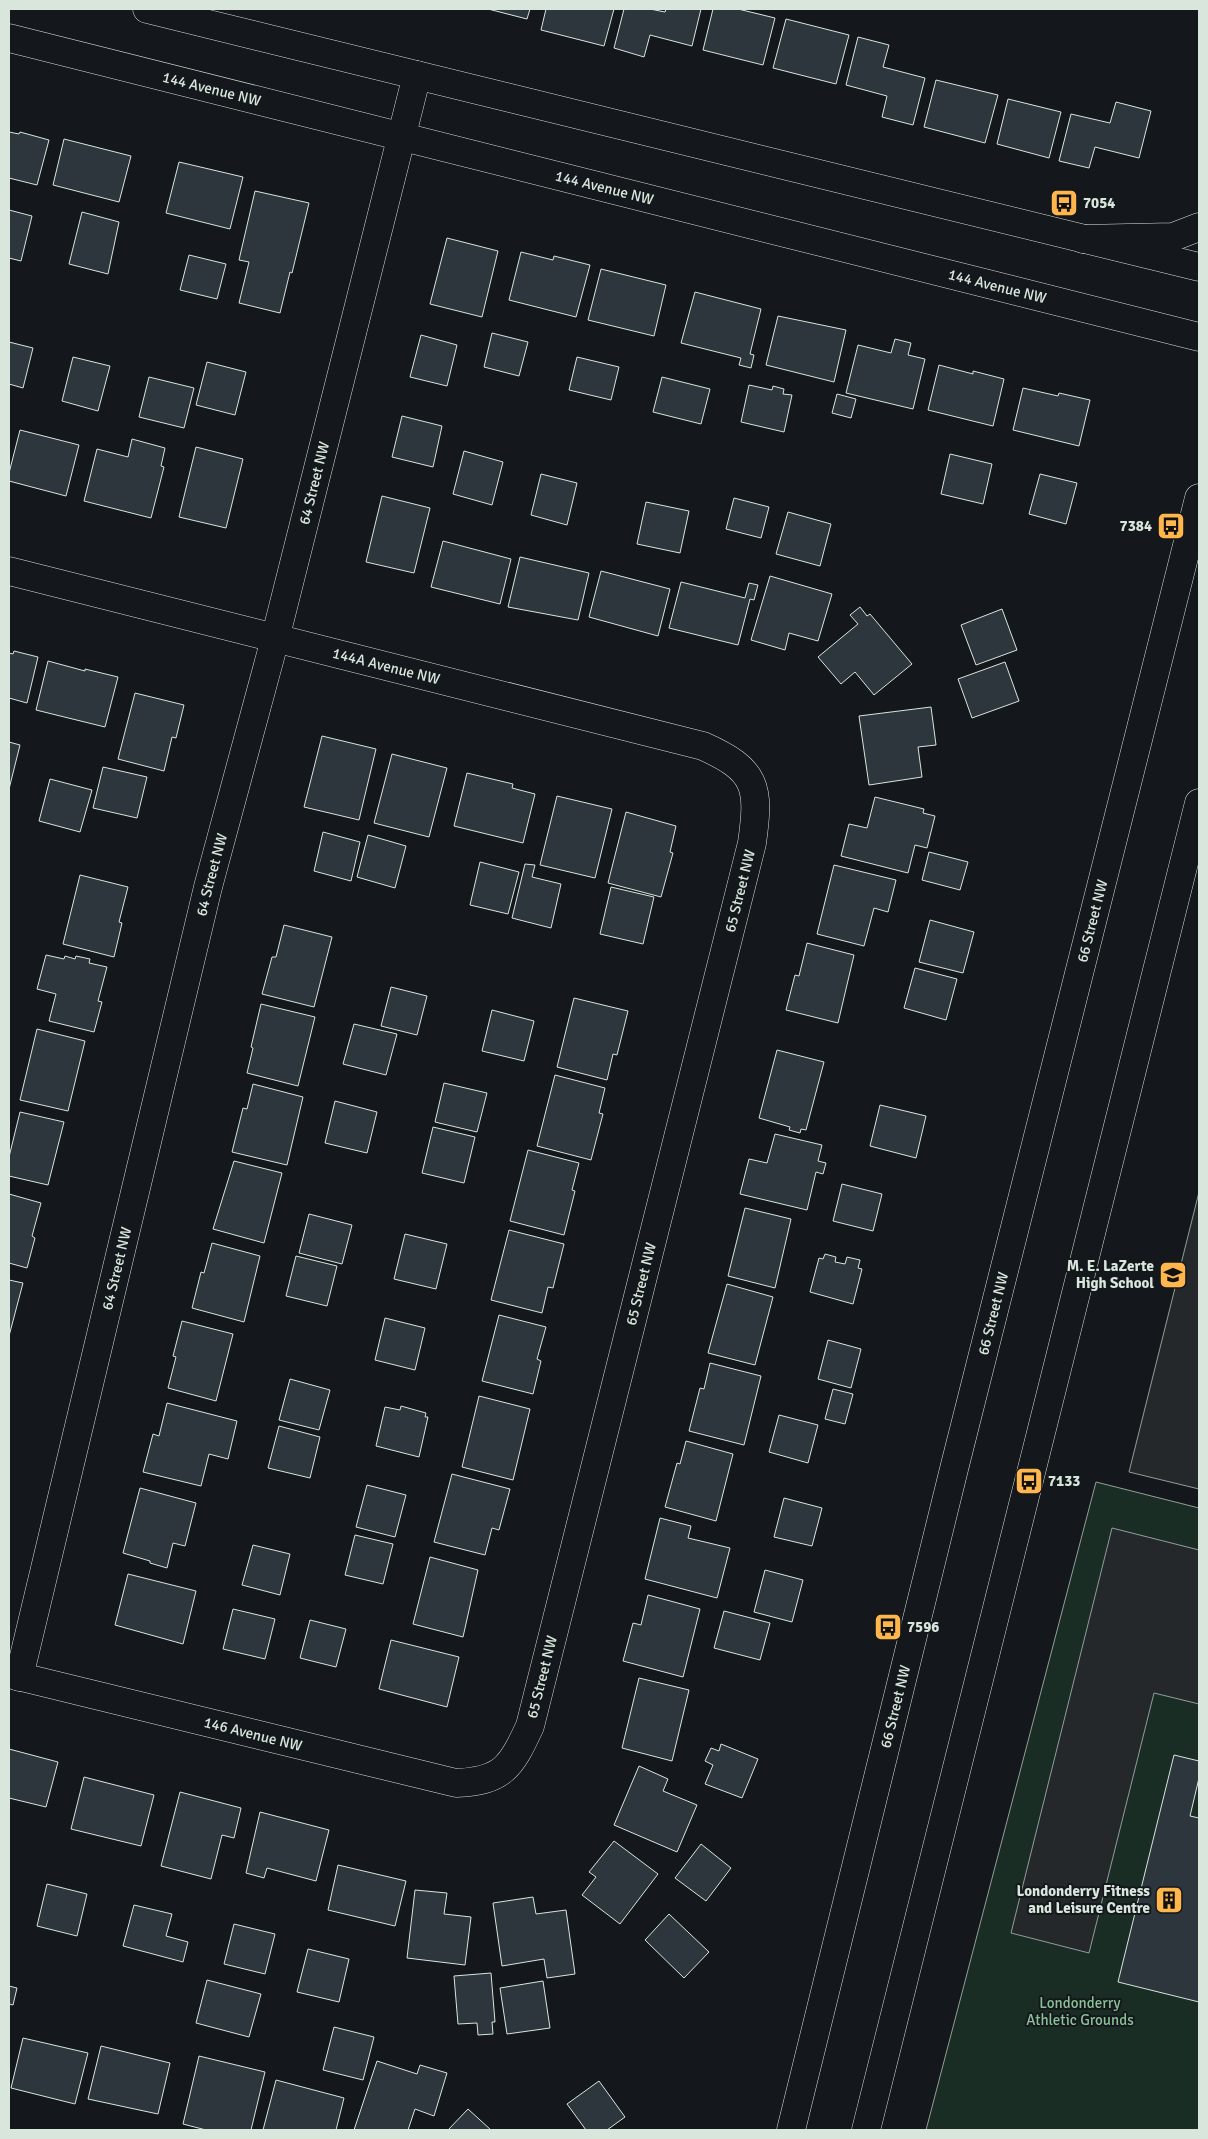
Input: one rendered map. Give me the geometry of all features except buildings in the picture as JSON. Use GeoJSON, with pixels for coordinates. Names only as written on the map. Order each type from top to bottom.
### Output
{"type":"FeatureCollection","features":[{"type":"Feature","properties":{"kind":"street"},"geometry":{"type":"LineString","coordinates":[[147,9],[1199,267]]}},
{"type":"Feature","properties":{"kind":"street","name":"144 Avenue NW"},"geometry":{"type":"LineString","coordinates":[[9,38],[1199,337]]}},
{"type":"Feature","properties":{"kind":"street","name":"64 Street NW"},"geometry":{"type":"LineString","coordinates":[[14,1676],[208,886],[275,638],[417,75]]}},
{"type":"Feature","properties":{"kind":"street"},"geometry":{"type":"LineString","coordinates":[[1083,239],[1173,237],[1199,227]]}},
{"type":"Feature","properties":{"kind":"street","name":"66 Street NW"},"geometry":{"type":"LineString","coordinates":[[791,2130],[955,1465],[1199,498]]}},
{"type":"Feature","properties":{"kind":"street","name":"144A Avenue NW"},"geometry":{"type":"LineString","coordinates":[[9,572],[703,746],[721,754],[742,768],[752,783]]}},
{"type":"Feature","properties":{"kind":"street","name":"65 Street NW"},"geometry":{"type":"LineString","coordinates":[[497,1776],[520,1747],[532,1716],[752,843],[756,801],[752,783]]}},
{"type":"Feature","properties":{"kind":"street"},"geometry":{"type":"LineString","coordinates":[[866,2130],[1199,803]]}},
{"type":"Feature","properties":{"kind":"street","name":"146 Avenue NW"},"geometry":{"type":"LineString","coordinates":[[14,1676],[456,1783],[478,1782],[497,1776]]}},
{"type":"Feature","properties":{"kind":"green space","name":"Londonderry Athletic Grounds"},"geometry":{"type":"Polygon","coordinates":[[[1096,1482],[1199,1508],[1199,2130],[926,2130],[1096,1482]]]}},
{"type":"Feature","properties":{"kind":"shaded area"},"geometry":{"type":"Polygon","coordinates":[[[1199,1192],[1199,1489],[1129,1472],[1199,1192]]]}},
{"type":"Feature","properties":{"kind":"shaded area"},"geometry":{"type":"Polygon","coordinates":[[[1112,1528],[1199,1550],[1199,1704],[1154,1693],[1089,1953],[1011,1933],[1112,1528]]]}},
{"type":"Feature","properties":{"kind":"place","name":"7054"},"geometry":{"type":"Point","coordinates":[1064,203]}},
{"type":"Feature","properties":{"kind":"place","name":"7384"},"geometry":{"type":"Point","coordinates":[1171,526]}},
{"type":"Feature","properties":{"kind":"place","name":"M. E. LaZerte High School"},"geometry":{"type":"Point","coordinates":[1173,1275]}},
{"type":"Feature","properties":{"kind":"place","name":"7133"},"geometry":{"type":"Point","coordinates":[1029,1481]}},
{"type":"Feature","properties":{"kind":"place","name":"7596"},"geometry":{"type":"Point","coordinates":[888,1627]}},
{"type":"Feature","properties":{"kind":"place","name":"Londonderry Fitness and Leisure Centre"},"geometry":{"type":"Point","coordinates":[1169,1900]}}]}
